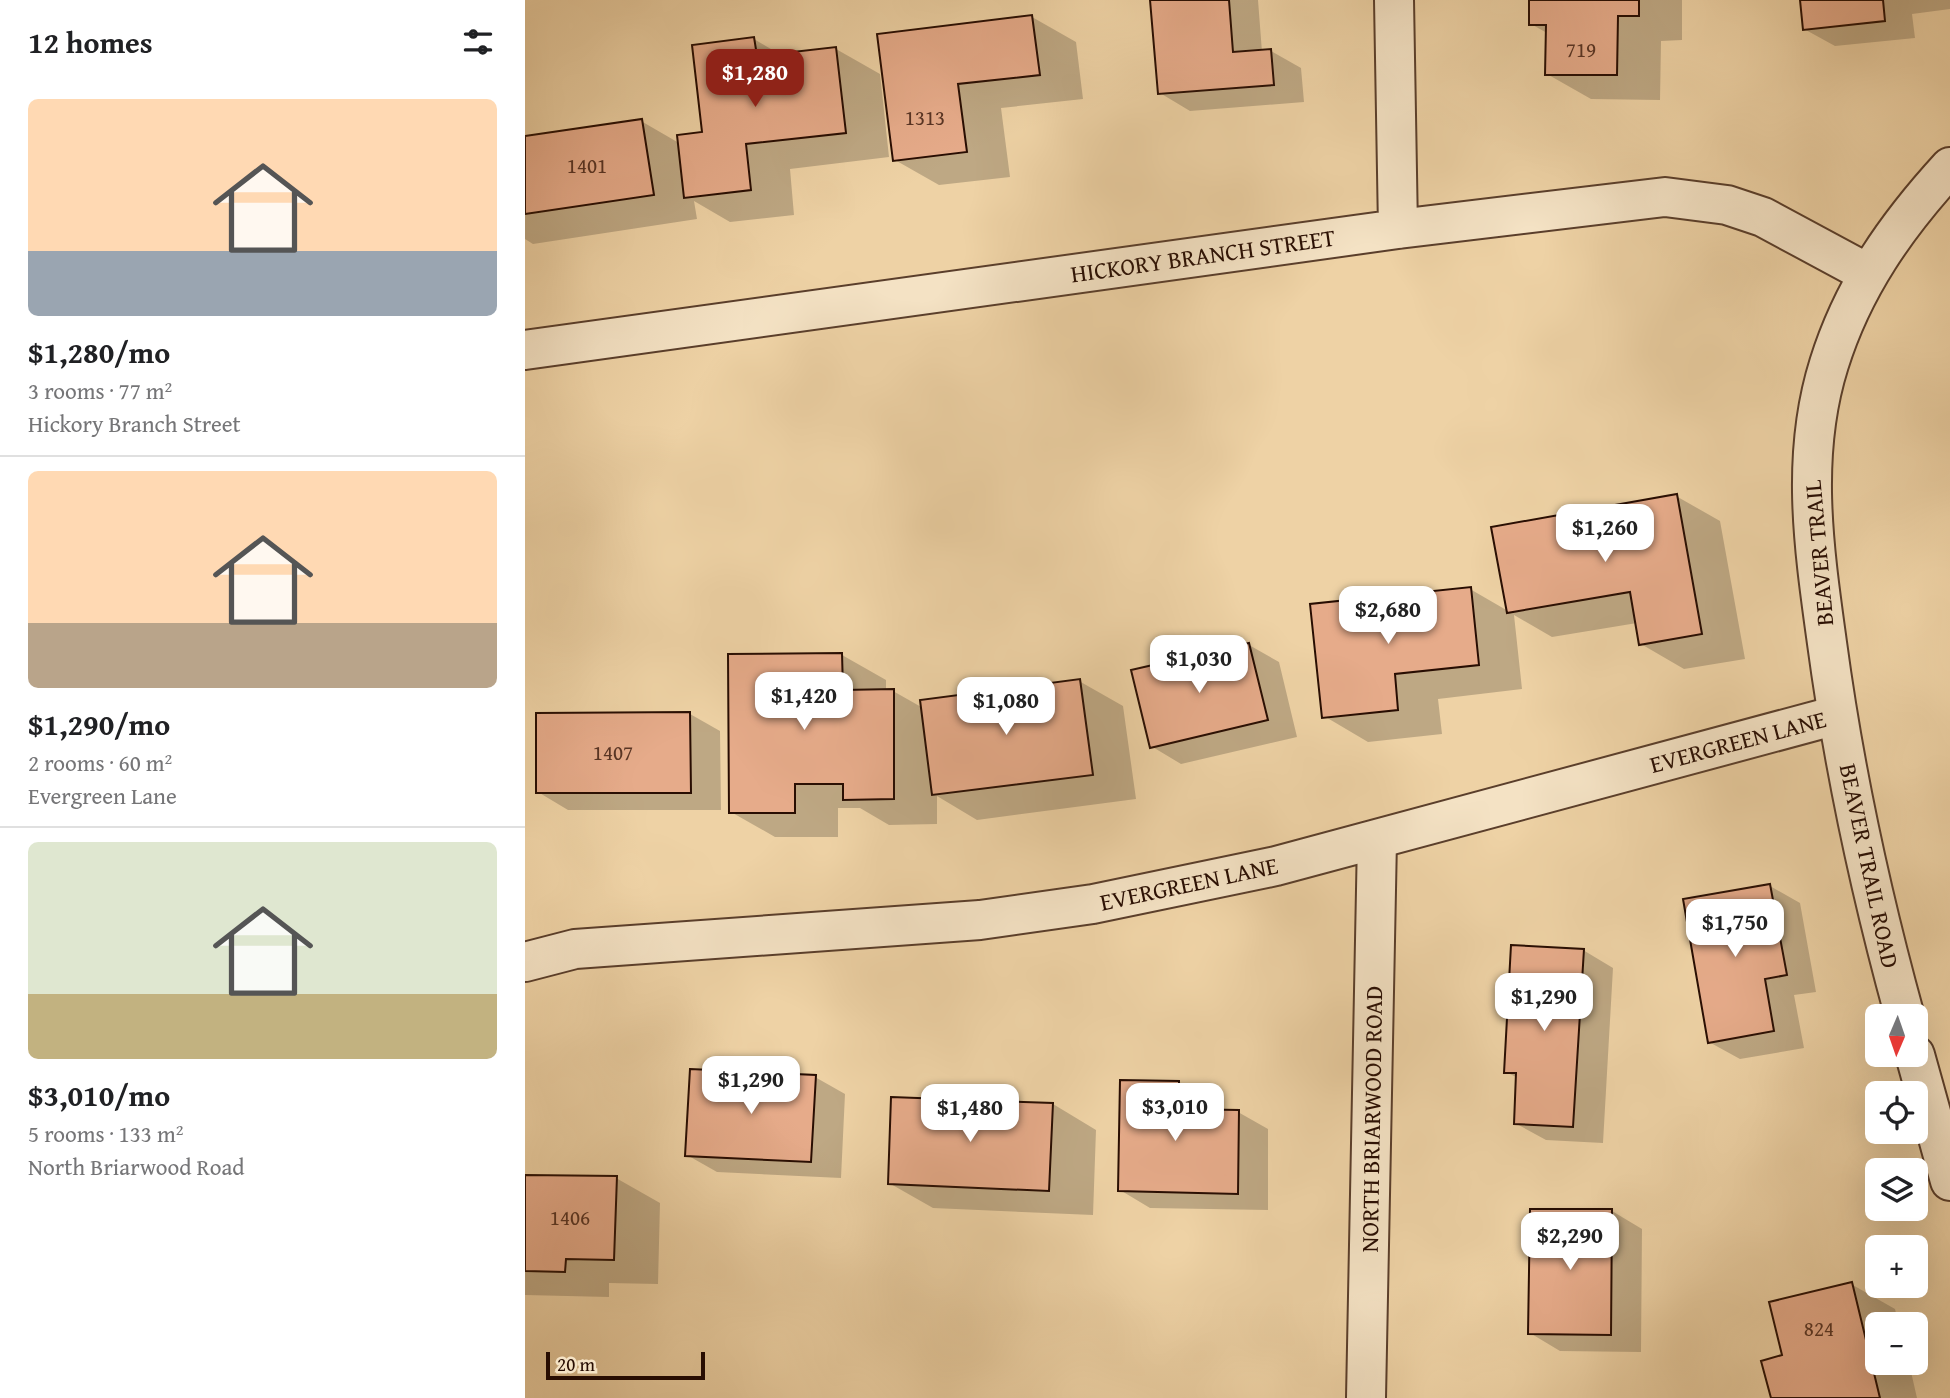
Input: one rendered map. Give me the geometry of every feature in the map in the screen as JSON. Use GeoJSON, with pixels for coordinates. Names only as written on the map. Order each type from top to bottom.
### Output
{"type":"FeatureCollection","features":[{"type":"Feature","properties":{"kind":"street"},"geometry":{"type":"LineString","coordinates":[[1394,0],[1398,229]]}},
{"type":"Feature","properties":{"kind":"street","name":"BEAVER TRAIL"},"geometry":{"type":"LineString","coordinates":[[1837,715],[1812,537],[1811,463],[1817,413],[1828,365],[1845,319],[1867,273],[1909,211],[1950,167]]}},
{"type":"Feature","properties":{"kind":"street","name":"HICKORY BRANCH STREET"},"geometry":{"type":"LineString","coordinates":[[525,350],[1398,229],[1665,197],[1727,205],[1763,217],[1867,273]]}},
{"type":"Feature","properties":{"kind":"street","name":"EVERGREEN LANE"},"geometry":{"type":"LineString","coordinates":[[525,962],[575,949],[833,933],[1024,915],[1276,866],[1837,715]]}},
{"type":"Feature","properties":{"kind":"street","name":"BEAVER TRAIL ROAD"},"geometry":{"type":"LineString","coordinates":[[1837,715],[1874,905],[1901,1004]]}},
{"type":"Feature","properties":{"kind":"street","name":"NORTH BRIARWOOD ROAD"},"geometry":{"type":"LineString","coordinates":[[1366,1398],[1377,839]]}},
{"type":"Feature","properties":{"kind":"street"},"geometry":{"type":"LineString","coordinates":[[1919,1068],[1950,1181]]}},
{"type":"Feature","properties":{"kind":"building"},"geometry":{"type":"Polygon","coordinates":[[[1150,0],[1229,0],[1233,52],[1271,49],[1274,85],[1158,94],[1150,0]]]}},
{"type":"Feature","properties":{"kind":"building"},"geometry":{"type":"Polygon","coordinates":[[[1529,0],[1639,0],[1639,16],[1618,16],[1617,75],[1545,75],[1546,25],[1529,25],[1529,0]]]}},
{"type":"Feature","properties":{"kind":"building"},"geometry":{"type":"Polygon","coordinates":[[[1800,0],[1883,0],[1885,21],[1803,30],[1800,0]]]}},
{"type":"Feature","properties":{"kind":"building"},"geometry":{"type":"Polygon","coordinates":[[[1032,15],[1040,75],[958,84],[967,152],[893,161],[877,34],[1032,15]]]}},
{"type":"Feature","properties":{"kind":"building"},"geometry":{"type":"Polygon","coordinates":[[[754,37],[757,56],[836,47],[846,133],[746,144],[751,190],[684,198],[677,135],[702,132],[692,45],[754,37]]]}},
{"type":"Feature","properties":{"kind":"building"},"geometry":{"type":"Polygon","coordinates":[[[642,119],[654,195],[525,214],[525,136],[642,119]]]}},
{"type":"Feature","properties":{"kind":"building"},"geometry":{"type":"Polygon","coordinates":[[[1677,494],[1702,634],[1639,645],[1630,592],[1507,613],[1491,527],[1677,494]]]}},
{"type":"Feature","properties":{"kind":"building"},"geometry":{"type":"Polygon","coordinates":[[[1471,587],[1479,665],[1395,674],[1398,710],[1322,718],[1310,604],[1471,587]]]}},
{"type":"Feature","properties":{"kind":"building"},"geometry":{"type":"Polygon","coordinates":[[[1249,643],[1268,720],[1150,748],[1131,670],[1249,643]]]}},
{"type":"Feature","properties":{"kind":"building"},"geometry":{"type":"Polygon","coordinates":[[[842,653],[843,690],[894,689],[894,799],[843,800],[843,784],[795,784],[795,813],[729,813],[728,654],[842,653]]]}},
{"type":"Feature","properties":{"kind":"building"},"geometry":{"type":"Polygon","coordinates":[[[1080,679],[1093,775],[932,795],[920,700],[1080,679]]]}},
{"type":"Feature","properties":{"kind":"building"},"geometry":{"type":"Polygon","coordinates":[[[690,712],[691,793],[536,793],[536,713],[690,712]]]}},
{"type":"Feature","properties":{"kind":"building"},"geometry":{"type":"Polygon","coordinates":[[[1770,884],[1787,975],[1765,979],[1774,1031],[1708,1043],[1683,899],[1770,884]]]}},
{"type":"Feature","properties":{"kind":"building"},"geometry":{"type":"Polygon","coordinates":[[[1511,945],[1584,949],[1573,1127],[1514,1124],[1516,1073],[1504,1073],[1511,945]]]}},
{"type":"Feature","properties":{"kind":"building"},"geometry":{"type":"Polygon","coordinates":[[[690,1069],[816,1075],[811,1162],[685,1156],[690,1069]]]}},
{"type":"Feature","properties":{"kind":"building"},"geometry":{"type":"Polygon","coordinates":[[[1120,1080],[1179,1081],[1179,1109],[1239,1110],[1238,1194],[1118,1191],[1120,1080]]]}},
{"type":"Feature","properties":{"kind":"building"},"geometry":{"type":"Polygon","coordinates":[[[891,1097],[1053,1103],[1049,1191],[888,1184],[891,1097]]]}},
{"type":"Feature","properties":{"kind":"building"},"geometry":{"type":"Polygon","coordinates":[[[525,1175],[617,1176],[614,1260],[566,1259],[565,1272],[525,1271],[525,1175]]]}},
{"type":"Feature","properties":{"kind":"building"},"geometry":{"type":"Polygon","coordinates":[[[1530,1209],[1612,1209],[1611,1335],[1528,1334],[1530,1209]]]}},
{"type":"Feature","properties":{"kind":"building"},"geometry":{"type":"Polygon","coordinates":[[[1852,1282],[1865,1336],[1865,1375],[1874,1375],[1880,1398],[1771,1398],[1761,1361],[1782,1355],[1769,1302],[1852,1282]]]}}]}
